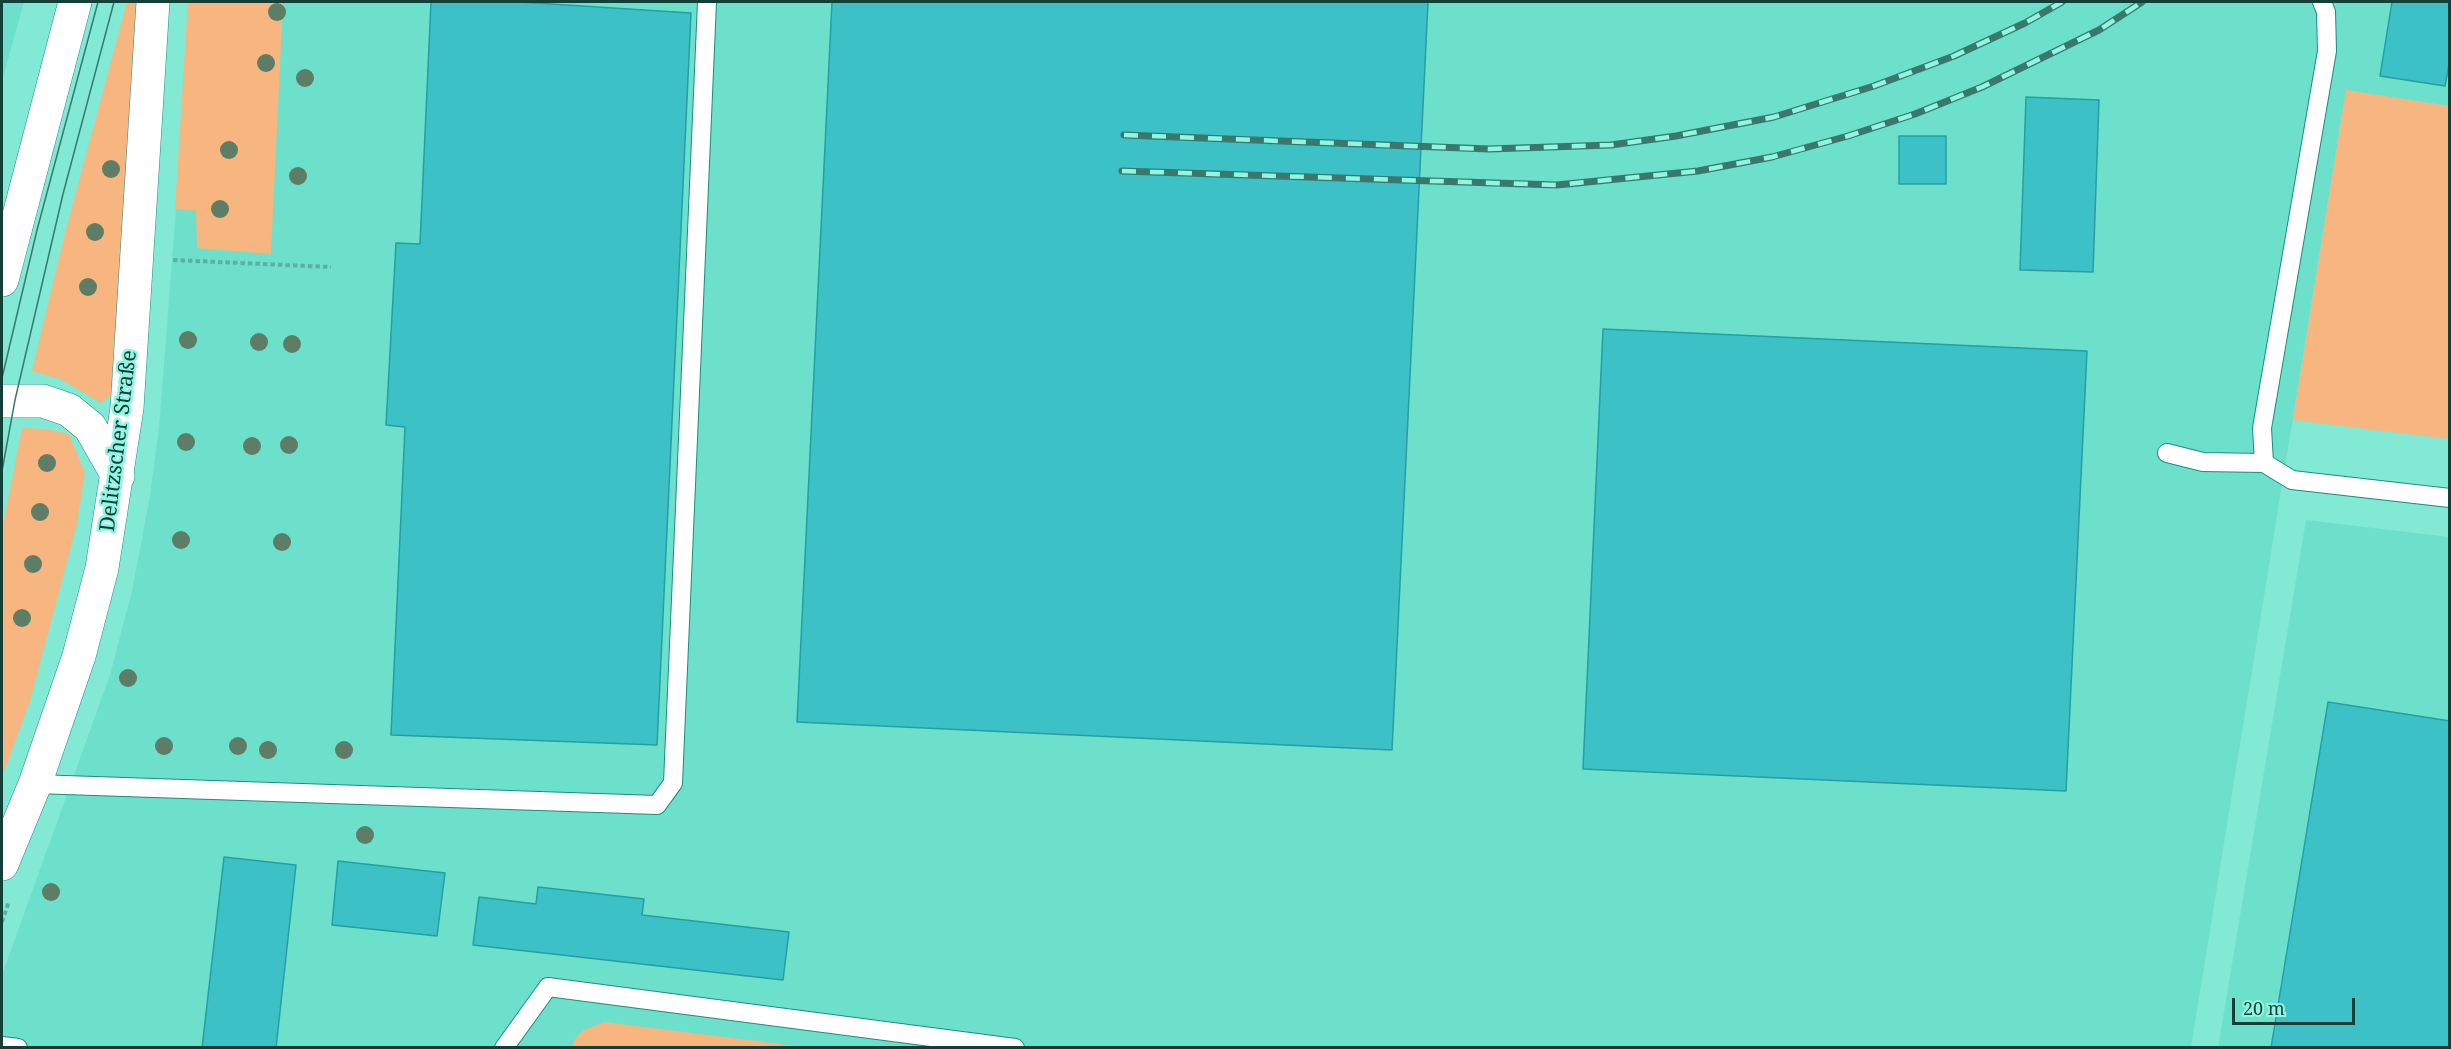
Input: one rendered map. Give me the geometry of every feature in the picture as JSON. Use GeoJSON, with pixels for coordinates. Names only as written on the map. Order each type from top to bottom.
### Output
{"type":"FeatureCollection","features":[{"type":"Feature","properties":{"kind":"main road"},"geometry":{"type":"LineString","coordinates":[[2,280],[75,2]]}},
{"type":"Feature","properties":{"kind":"main road","name":"Delitzscher Straße"},"geometry":{"type":"LineString","coordinates":[[2,864],[35,784],[79,656],[102,568],[127,408],[153,2]]}},
{"type":"Feature","properties":{"kind":"main road"},"geometry":{"type":"LineString","coordinates":[[2,401],[43,401],[69,410],[90,427],[118,476]]}},
{"type":"Feature","properties":{"kind":"lane"},"geometry":{"type":"LineString","coordinates":[[35,784],[657,805],[673,783],[707,2]]}},
{"type":"Feature","properties":{"kind":"lane"},"geometry":{"type":"LineString","coordinates":[[2264,463],[2262,428],[2328,51],[2326,12],[2322,2]]}},
{"type":"Feature","properties":{"kind":"lane"},"geometry":{"type":"LineString","coordinates":[[2167,453],[2203,462],[2264,463],[2292,480],[2450,498]]}},
{"type":"Feature","properties":{"kind":"lane"},"geometry":{"type":"LineString","coordinates":[[504,1047],[548,987],[1015,1047]]}},
{"type":"Feature","properties":{"kind":"lane"},"geometry":{"type":"LineString","coordinates":[[2,1047],[18,1047]]}},
{"type":"Feature","properties":{"kind":"path"},"geometry":{"type":"LineString","coordinates":[[136,259],[331,267]]}},
{"type":"Feature","properties":{"kind":"shaded area"},"geometry":{"type":"Polygon","coordinates":[[[2,2],[24,2],[2,81],[2,2]]]}},
{"type":"Feature","properties":{"kind":"shaded area"},"geometry":{"type":"Polygon","coordinates":[[[127,2],[140,2],[117,391],[101,403],[60,379],[32,371],[64,237],[127,2]]]}},
{"type":"Feature","properties":{"kind":"shaded area"},"geometry":{"type":"Polygon","coordinates":[[[188,2],[283,2],[271,254],[197,248],[196,211],[175,209],[188,2]]]}},
{"type":"Feature","properties":{"kind":"shaded area"},"geometry":{"type":"Polygon","coordinates":[[[192,2],[2449,2],[2449,106],[2346,90],[2191,1047],[2,1048],[2,975],[110,675],[132,591],[150,496],[159,428],[192,2]]]}},
{"type":"Feature","properties":{"kind":"shaded area"},"geometry":{"type":"Polygon","coordinates":[[[2346,90],[2449,106],[2449,439],[2293,420],[2346,90]]]}},
{"type":"Feature","properties":{"kind":"shaded area"},"geometry":{"type":"Polygon","coordinates":[[[22,428],[46,429],[69,434],[85,473],[76,528],[30,701],[2,778],[2,531],[22,428]]]}},
{"type":"Feature","properties":{"kind":"shaded area"},"geometry":{"type":"Polygon","coordinates":[[[2306,520],[2449,537],[2449,1047],[2218,1048],[2306,520]]]}},
{"type":"Feature","properties":{"kind":"shaded area"},"geometry":{"type":"Polygon","coordinates":[[[604,1022],[805,1047],[571,1047],[577,1036],[584,1030],[604,1022]]]}},
{"type":"Feature","properties":{"kind":"building"},"geometry":{"type":"Polygon","coordinates":[[[431,2],[520,2],[691,13],[657,745],[391,735],[405,427],[386,425],[396,243],[420,244],[431,2]]]}},
{"type":"Feature","properties":{"kind":"building"},"geometry":{"type":"Polygon","coordinates":[[[832,2],[1428,2],[1392,750],[797,722],[832,2]]]}},
{"type":"Feature","properties":{"kind":"building"},"geometry":{"type":"Polygon","coordinates":[[[2392,2],[2450,2],[2450,59],[2445,86],[2380,76],[2392,2]]]}},
{"type":"Feature","properties":{"kind":"building"},"geometry":{"type":"Polygon","coordinates":[[[2026,97],[2099,100],[2093,272],[2020,270],[2026,97]]]}},
{"type":"Feature","properties":{"kind":"building"},"geometry":{"type":"Polygon","coordinates":[[[1899,136],[1946,136],[1946,184],[1899,184],[1899,136]]]}},
{"type":"Feature","properties":{"kind":"building"},"geometry":{"type":"Polygon","coordinates":[[[1603,329],[2087,351],[2066,791],[1583,769],[1603,329]]]}},
{"type":"Feature","properties":{"kind":"building"},"geometry":{"type":"Polygon","coordinates":[[[2328,702],[2450,721],[2450,1048],[2271,1048],[2328,702]]]}},
{"type":"Feature","properties":{"kind":"building"},"geometry":{"type":"Polygon","coordinates":[[[224,857],[296,865],[276,1048],[202,1048],[224,857]]]}},
{"type":"Feature","properties":{"kind":"building"},"geometry":{"type":"Polygon","coordinates":[[[338,861],[445,873],[437,936],[332,925],[338,861]]]}},
{"type":"Feature","properties":{"kind":"building"},"geometry":{"type":"Polygon","coordinates":[[[538,887],[644,899],[642,915],[789,932],[783,980],[473,945],[479,897],[536,904],[538,887]]]}},
{"type":"Feature","properties":{"kind":"tram line"},"geometry":{"type":"LineString","coordinates":[[2,378],[37,230],[98,2]]}},
{"type":"Feature","properties":{"kind":"tram line"},"geometry":{"type":"LineString","coordinates":[[2,471],[15,400],[63,194],[114,2]]}},
{"type":"Feature","properties":{"kind":"railway"},"geometry":{"type":"LineString","coordinates":[[1124,135],[1489,149],[1611,145],[1676,136],[1774,117],[1874,86],[1954,56],[2025,23],[2062,2]]}},
{"type":"Feature","properties":{"kind":"railway"},"geometry":{"type":"LineString","coordinates":[[1122,171],[1557,185],[1698,171],[1772,157],[1915,114],[1982,87],[2099,30],[2142,2]]}}]}
